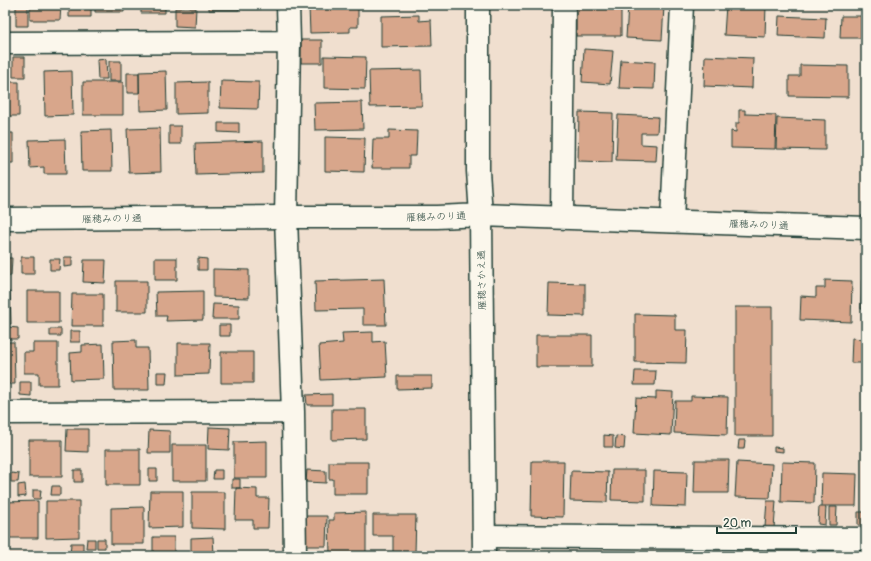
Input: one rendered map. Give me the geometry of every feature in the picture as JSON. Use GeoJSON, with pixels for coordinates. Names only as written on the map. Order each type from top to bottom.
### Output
{"type":"FeatureCollection","features":[{"type":"Feature","properties":{"kind":"street"},"geometry":{"type":"LineString","coordinates":[[288,5],[289,42],[286,217],[293,412],[295,556]]}},
{"type":"Feature","properties":{"kind":"street","name":"雁穂さかえ通"},"geometry":{"type":"LineString","coordinates":[[478,5],[478,171],[480,214],[484,546]]}},
{"type":"Feature","properties":{"kind":"street"},"geometry":{"type":"LineString","coordinates":[[562,217],[564,5]]}},
{"type":"Feature","properties":{"kind":"street"},"geometry":{"type":"LineString","coordinates":[[672,221],[682,5]]}},
{"type":"Feature","properties":{"kind":"street"},"geometry":{"type":"LineString","coordinates":[[5,43],[289,42]]}},
{"type":"Feature","properties":{"kind":"street","name":"雁穂みのり通"},"geometry":{"type":"LineString","coordinates":[[5,219],[437,217],[480,214],[866,228]]}},
{"type":"Feature","properties":{"kind":"street"},"geometry":{"type":"LineString","coordinates":[[5,413],[293,412]]}},
{"type":"Feature","properties":{"kind":"street"},"geometry":{"type":"LineString","coordinates":[[484,546],[866,539]]}},
{"type":"Feature","properties":{"kind":"building"},"geometry":{"type":"Polygon","coordinates":[[[16,5],[28,5],[28,26],[16,26],[16,5]]]}},
{"type":"Feature","properties":{"kind":"building"},"geometry":{"type":"Polygon","coordinates":[[[30,5],[61,5],[60,20],[30,20],[30,5]]]}},
{"type":"Feature","properties":{"kind":"building"},"geometry":{"type":"Polygon","coordinates":[[[69,5],[91,5],[91,17],[69,17],[69,5]]]}},
{"type":"Feature","properties":{"kind":"building"},"geometry":{"type":"Polygon","coordinates":[[[95,5],[124,5],[124,12],[95,12],[95,5]]]}},
{"type":"Feature","properties":{"kind":"building"},"geometry":{"type":"Polygon","coordinates":[[[141,5],[165,5],[165,13],[141,13],[141,5]]]}},
{"type":"Feature","properties":{"kind":"building"},"geometry":{"type":"Polygon","coordinates":[[[209,5],[239,5],[239,10],[209,10],[209,5]]]}},
{"type":"Feature","properties":{"kind":"building"},"geometry":{"type":"Polygon","coordinates":[[[243,5],[261,5],[261,9],[243,9],[243,5]]]}},
{"type":"Feature","properties":{"kind":"building"},"geometry":{"type":"Polygon","coordinates":[[[358,5],[358,27],[350,27],[350,32],[310,33],[309,7],[358,5]]]}},
{"type":"Feature","properties":{"kind":"building"},"geometry":{"type":"Polygon","coordinates":[[[576,5],[621,5],[621,36],[576,36],[576,5]]]}},
{"type":"Feature","properties":{"kind":"building"},"geometry":{"type":"Polygon","coordinates":[[[628,5],[664,6],[662,40],[626,38],[628,5]]]}},
{"type":"Feature","properties":{"kind":"building"},"geometry":{"type":"Polygon","coordinates":[[[726,5],[766,5],[765,37],[724,35],[726,5]]]}},
{"type":"Feature","properties":{"kind":"building"},"geometry":{"type":"Polygon","coordinates":[[[175,8],[196,8],[195,27],[175,26],[175,8]]]}},
{"type":"Feature","properties":{"kind":"building"},"geometry":{"type":"Polygon","coordinates":[[[419,15],[419,21],[431,20],[432,46],[381,47],[381,16],[419,15]]]}},
{"type":"Feature","properties":{"kind":"building"},"geometry":{"type":"Polygon","coordinates":[[[779,16],[826,18],[825,38],[778,36],[779,16]]]}},
{"type":"Feature","properties":{"kind":"building"},"geometry":{"type":"Polygon","coordinates":[[[841,16],[861,16],[861,38],[840,38],[841,16]]]}},
{"type":"Feature","properties":{"kind":"building"},"geometry":{"type":"Polygon","coordinates":[[[301,40],[322,40],[322,63],[301,63],[301,40]]]}},
{"type":"Feature","properties":{"kind":"building"},"geometry":{"type":"Polygon","coordinates":[[[584,49],[613,51],[610,84],[582,82],[584,49]]]}},
{"type":"Feature","properties":{"kind":"building"},"geometry":{"type":"Polygon","coordinates":[[[324,56],[366,57],[365,89],[324,88],[324,56]]]}},
{"type":"Feature","properties":{"kind":"building"},"geometry":{"type":"Polygon","coordinates":[[[705,56],[753,58],[752,88],[704,86],[705,56]]]}},
{"type":"Feature","properties":{"kind":"building"},"geometry":{"type":"Polygon","coordinates":[[[13,57],[25,57],[25,77],[13,77],[13,57]]]}},
{"type":"Feature","properties":{"kind":"building"},"geometry":{"type":"Polygon","coordinates":[[[106,59],[107,79],[98,79],[97,60],[106,59]]]}},
{"type":"Feature","properties":{"kind":"building"},"geometry":{"type":"Polygon","coordinates":[[[621,60],[655,62],[654,89],[619,88],[621,60]]]}},
{"type":"Feature","properties":{"kind":"building"},"geometry":{"type":"Polygon","coordinates":[[[109,61],[121,61],[121,81],[109,81],[109,61]]]}},
{"type":"Feature","properties":{"kind":"building"},"geometry":{"type":"Polygon","coordinates":[[[800,65],[848,66],[848,97],[789,96],[789,76],[800,76],[800,65]]]}},
{"type":"Feature","properties":{"kind":"building"},"geometry":{"type":"Polygon","coordinates":[[[421,70],[422,106],[370,107],[369,71],[421,70]]]}},
{"type":"Feature","properties":{"kind":"building"},"geometry":{"type":"Polygon","coordinates":[[[72,71],[73,115],[45,116],[44,72],[72,71]]]}},
{"type":"Feature","properties":{"kind":"building"},"geometry":{"type":"Polygon","coordinates":[[[166,71],[167,110],[140,111],[139,72],[166,71]]]}},
{"type":"Feature","properties":{"kind":"building"},"geometry":{"type":"Polygon","coordinates":[[[127,73],[139,73],[139,93],[127,93],[127,73]]]}},
{"type":"Feature","properties":{"kind":"building"},"geometry":{"type":"Polygon","coordinates":[[[221,81],[259,82],[258,109],[220,108],[221,81]]]}},
{"type":"Feature","properties":{"kind":"building"},"geometry":{"type":"Polygon","coordinates":[[[5,82],[19,82],[19,116],[5,116],[5,82]]]}},
{"type":"Feature","properties":{"kind":"building"},"geometry":{"type":"Polygon","coordinates":[[[83,82],[123,82],[123,115],[83,115],[83,82]]]}},
{"type":"Feature","properties":{"kind":"building"},"geometry":{"type":"Polygon","coordinates":[[[208,82],[208,113],[176,114],[176,83],[208,82]]]}},
{"type":"Feature","properties":{"kind":"building"},"geometry":{"type":"Polygon","coordinates":[[[362,102],[363,129],[315,130],[314,103],[362,102]]]}},
{"type":"Feature","properties":{"kind":"building"},"geometry":{"type":"Polygon","coordinates":[[[739,110],[745,110],[745,114],[776,115],[775,149],[731,148],[731,131],[736,132],[736,123],[739,123],[739,110]]]}},
{"type":"Feature","properties":{"kind":"building"},"geometry":{"type":"Polygon","coordinates":[[[579,112],[613,113],[612,162],[578,161],[579,112]]]}},
{"type":"Feature","properties":{"kind":"building"},"geometry":{"type":"Polygon","coordinates":[[[618,115],[658,117],[657,133],[641,133],[641,144],[657,145],[656,161],[616,160],[618,115]]]}},
{"type":"Feature","properties":{"kind":"building"},"geometry":{"type":"Polygon","coordinates":[[[777,118],[825,120],[825,150],[776,149],[777,118]]]}},
{"type":"Feature","properties":{"kind":"building"},"geometry":{"type":"Polygon","coordinates":[[[218,123],[239,123],[239,133],[218,132],[218,123]]]}},
{"type":"Feature","properties":{"kind":"building"},"geometry":{"type":"Polygon","coordinates":[[[169,126],[181,126],[181,144],[169,144],[169,126]]]}},
{"type":"Feature","properties":{"kind":"building"},"geometry":{"type":"Polygon","coordinates":[[[160,128],[161,172],[129,173],[127,129],[160,128]]]}},
{"type":"Feature","properties":{"kind":"building"},"geometry":{"type":"Polygon","coordinates":[[[111,130],[112,171],[82,171],[81,131],[111,130]]]}},
{"type":"Feature","properties":{"kind":"building"},"geometry":{"type":"Polygon","coordinates":[[[389,130],[417,131],[416,156],[409,156],[409,168],[372,168],[373,139],[389,139],[389,130]]]}},
{"type":"Feature","properties":{"kind":"building"},"geometry":{"type":"Polygon","coordinates":[[[5,133],[13,133],[13,163],[5,163],[5,133]]]}},
{"type":"Feature","properties":{"kind":"building"},"geometry":{"type":"Polygon","coordinates":[[[325,137],[365,138],[364,172],[325,171],[325,137]]]}},
{"type":"Feature","properties":{"kind":"building"},"geometry":{"type":"Polygon","coordinates":[[[65,139],[66,174],[44,174],[44,167],[30,168],[29,140],[65,139]]]}},
{"type":"Feature","properties":{"kind":"building"},"geometry":{"type":"Polygon","coordinates":[[[263,141],[263,173],[196,175],[195,143],[263,141]]]}},
{"type":"Feature","properties":{"kind":"building"},"geometry":{"type":"Polygon","coordinates":[[[21,257],[34,257],[34,274],[21,274],[21,257]]]}},
{"type":"Feature","properties":{"kind":"building"},"geometry":{"type":"Polygon","coordinates":[[[64,257],[72,257],[72,266],[64,267],[64,257]]]}},
{"type":"Feature","properties":{"kind":"building"},"geometry":{"type":"Polygon","coordinates":[[[5,258],[12,258],[11,276],[5,276],[5,258]]]}},
{"type":"Feature","properties":{"kind":"building"},"geometry":{"type":"Polygon","coordinates":[[[155,258],[177,258],[177,280],[155,280],[155,258]]]}},
{"type":"Feature","properties":{"kind":"building"},"geometry":{"type":"Polygon","coordinates":[[[198,258],[207,259],[207,270],[198,270],[198,258]]]}},
{"type":"Feature","properties":{"kind":"building"},"geometry":{"type":"Polygon","coordinates":[[[50,259],[60,259],[59,270],[50,270],[50,259]]]}},
{"type":"Feature","properties":{"kind":"building"},"geometry":{"type":"Polygon","coordinates":[[[84,260],[106,260],[105,283],[83,282],[84,260]]]}},
{"type":"Feature","properties":{"kind":"building"},"geometry":{"type":"Polygon","coordinates":[[[213,269],[249,270],[249,298],[213,297],[213,269]]]}},
{"type":"Feature","properties":{"kind":"building"},"geometry":{"type":"Polygon","coordinates":[[[384,279],[386,325],[363,325],[363,309],[316,310],[315,281],[384,279]]]}},
{"type":"Feature","properties":{"kind":"building"},"geometry":{"type":"Polygon","coordinates":[[[825,280],[852,281],[851,322],[800,320],[801,296],[816,297],[816,288],[825,288],[825,280]]]}},
{"type":"Feature","properties":{"kind":"building"},"geometry":{"type":"Polygon","coordinates":[[[862,280],[866,280],[866,309],[861,309],[862,280]]]}},
{"type":"Feature","properties":{"kind":"building"},"geometry":{"type":"Polygon","coordinates":[[[116,281],[147,281],[147,312],[116,312],[116,281]]]}},
{"type":"Feature","properties":{"kind":"building"},"geometry":{"type":"Polygon","coordinates":[[[549,283],[585,284],[585,316],[548,315],[549,283]]]}},
{"type":"Feature","properties":{"kind":"building"},"geometry":{"type":"Polygon","coordinates":[[[27,291],[59,291],[59,323],[27,323],[27,291]]]}},
{"type":"Feature","properties":{"kind":"building"},"geometry":{"type":"Polygon","coordinates":[[[203,291],[203,320],[166,321],[167,316],[157,316],[156,292],[203,291]]]}},
{"type":"Feature","properties":{"kind":"building"},"geometry":{"type":"Polygon","coordinates":[[[5,292],[10,292],[11,324],[5,324],[5,292]]]}},
{"type":"Feature","properties":{"kind":"building"},"geometry":{"type":"Polygon","coordinates":[[[72,294],[103,294],[103,326],[71,326],[72,294]]]}},
{"type":"Feature","properties":{"kind":"building"},"geometry":{"type":"Polygon","coordinates":[[[213,304],[239,305],[239,319],[212,319],[213,304]]]}},
{"type":"Feature","properties":{"kind":"building"},"geometry":{"type":"Polygon","coordinates":[[[735,307],[772,307],[772,436],[735,436],[735,307]]]}},
{"type":"Feature","properties":{"kind":"building"},"geometry":{"type":"Polygon","coordinates":[[[635,314],[675,315],[675,330],[687,330],[686,363],[635,362],[635,314]]]}},
{"type":"Feature","properties":{"kind":"building"},"geometry":{"type":"Polygon","coordinates":[[[865,323],[866,349],[864,349],[865,323]]]}},
{"type":"Feature","properties":{"kind":"building"},"geometry":{"type":"Polygon","coordinates":[[[219,325],[230,325],[230,336],[219,336],[219,325]]]}},
{"type":"Feature","properties":{"kind":"building"},"geometry":{"type":"Polygon","coordinates":[[[8,327],[18,328],[18,339],[8,339],[8,327]]]}},
{"type":"Feature","properties":{"kind":"building"},"geometry":{"type":"Polygon","coordinates":[[[50,329],[61,329],[61,336],[50,336],[50,329]]]}},
{"type":"Feature","properties":{"kind":"building"},"geometry":{"type":"Polygon","coordinates":[[[70,331],[80,331],[80,342],[70,342],[70,331]]]}},
{"type":"Feature","properties":{"kind":"building"},"geometry":{"type":"Polygon","coordinates":[[[373,332],[373,342],[385,341],[387,377],[321,380],[319,345],[343,343],[342,333],[373,332]]]}},
{"type":"Feature","properties":{"kind":"building"},"geometry":{"type":"Polygon","coordinates":[[[536,335],[592,335],[592,367],[536,367],[536,335]]]}},
{"type":"Feature","properties":{"kind":"building"},"geometry":{"type":"Polygon","coordinates":[[[852,338],[863,339],[862,363],[851,363],[852,338]]]}},
{"type":"Feature","properties":{"kind":"building"},"geometry":{"type":"Polygon","coordinates":[[[136,340],[136,348],[148,348],[149,390],[114,390],[113,341],[136,340]]]}},
{"type":"Feature","properties":{"kind":"building"},"geometry":{"type":"Polygon","coordinates":[[[5,342],[14,342],[15,384],[5,384],[5,342]]]}},
{"type":"Feature","properties":{"kind":"building"},"geometry":{"type":"Polygon","coordinates":[[[33,343],[58,343],[58,385],[39,385],[39,373],[24,373],[24,352],[33,352],[33,343]]]}},
{"type":"Feature","properties":{"kind":"building"},"geometry":{"type":"Polygon","coordinates":[[[178,343],[210,343],[209,374],[178,375],[178,343]]]}},
{"type":"Feature","properties":{"kind":"building"},"geometry":{"type":"Polygon","coordinates":[[[103,344],[104,379],[71,380],[70,353],[82,352],[82,345],[103,344]]]}},
{"type":"Feature","properties":{"kind":"building"},"geometry":{"type":"Polygon","coordinates":[[[221,352],[253,352],[253,383],[221,383],[221,352]]]}},
{"type":"Feature","properties":{"kind":"building"},"geometry":{"type":"Polygon","coordinates":[[[864,367],[866,367],[866,392],[864,392],[864,367]]]}},
{"type":"Feature","properties":{"kind":"building"},"geometry":{"type":"Polygon","coordinates":[[[635,371],[656,371],[655,385],[634,385],[635,371]]]}},
{"type":"Feature","properties":{"kind":"building"},"geometry":{"type":"Polygon","coordinates":[[[157,372],[167,372],[166,384],[157,384],[157,372]]]}},
{"type":"Feature","properties":{"kind":"building"},"geometry":{"type":"Polygon","coordinates":[[[397,376],[432,376],[432,388],[397,389],[397,376]]]}},
{"type":"Feature","properties":{"kind":"building"},"geometry":{"type":"Polygon","coordinates":[[[20,382],[31,382],[31,396],[20,395],[20,382]]]}},
{"type":"Feature","properties":{"kind":"building"},"geometry":{"type":"Polygon","coordinates":[[[656,391],[673,392],[671,435],[634,433],[636,398],[656,399],[656,391]]]}},
{"type":"Feature","properties":{"kind":"building"},"geometry":{"type":"Polygon","coordinates":[[[332,394],[332,405],[307,405],[306,395],[332,394]]]}},
{"type":"Feature","properties":{"kind":"building"},"geometry":{"type":"Polygon","coordinates":[[[691,396],[728,397],[727,435],[674,433],[675,401],[691,401],[691,396]]]}},
{"type":"Feature","properties":{"kind":"building"},"geometry":{"type":"Polygon","coordinates":[[[332,409],[366,409],[366,439],[332,440],[332,409]]]}},
{"type":"Feature","properties":{"kind":"building"},"geometry":{"type":"Polygon","coordinates":[[[209,427],[230,428],[229,450],[208,449],[209,427]]]}},
{"type":"Feature","properties":{"kind":"building"},"geometry":{"type":"Polygon","coordinates":[[[67,429],[88,429],[88,452],[66,451],[67,429]]]}},
{"type":"Feature","properties":{"kind":"building"},"geometry":{"type":"Polygon","coordinates":[[[149,430],[170,431],[170,453],[148,453],[149,430]]]}},
{"type":"Feature","properties":{"kind":"building"},"geometry":{"type":"Polygon","coordinates":[[[604,435],[613,436],[613,447],[604,447],[604,435]]]}},
{"type":"Feature","properties":{"kind":"building"},"geometry":{"type":"Polygon","coordinates":[[[616,436],[625,437],[624,449],[615,448],[616,436]]]}},
{"type":"Feature","properties":{"kind":"building"},"geometry":{"type":"Polygon","coordinates":[[[29,440],[62,440],[62,477],[29,477],[29,440]]]}},
{"type":"Feature","properties":{"kind":"building"},"geometry":{"type":"Polygon","coordinates":[[[739,440],[745,440],[744,449],[738,449],[739,440]]]}},
{"type":"Feature","properties":{"kind":"building"},"geometry":{"type":"Polygon","coordinates":[[[267,441],[267,478],[234,478],[234,442],[267,441]]]}},
{"type":"Feature","properties":{"kind":"building"},"geometry":{"type":"Polygon","coordinates":[[[172,445],[206,445],[206,481],[172,481],[172,445]]]}},
{"type":"Feature","properties":{"kind":"building"},"geometry":{"type":"Polygon","coordinates":[[[774,447],[783,448],[783,452],[774,451],[774,447]]]}},
{"type":"Feature","properties":{"kind":"building"},"geometry":{"type":"Polygon","coordinates":[[[106,449],[140,449],[140,485],[106,485],[106,449]]]}},
{"type":"Feature","properties":{"kind":"building"},"geometry":{"type":"Polygon","coordinates":[[[695,460],[729,460],[728,493],[694,493],[695,460]]]}},
{"type":"Feature","properties":{"kind":"building"},"geometry":{"type":"Polygon","coordinates":[[[532,461],[564,461],[563,517],[531,516],[532,461]]]}},
{"type":"Feature","properties":{"kind":"building"},"geometry":{"type":"Polygon","coordinates":[[[329,462],[368,462],[368,494],[333,494],[333,479],[329,479],[329,462]]]}},
{"type":"Feature","properties":{"kind":"building"},"geometry":{"type":"Polygon","coordinates":[[[737,462],[772,464],[770,498],[735,497],[737,462]]]}},
{"type":"Feature","properties":{"kind":"building"},"geometry":{"type":"Polygon","coordinates":[[[782,462],[815,463],[814,503],[781,502],[782,462]]]}},
{"type":"Feature","properties":{"kind":"building"},"geometry":{"type":"Polygon","coordinates":[[[149,469],[157,469],[157,481],[149,481],[149,469]]]}},
{"type":"Feature","properties":{"kind":"building"},"geometry":{"type":"Polygon","coordinates":[[[74,470],[82,470],[82,482],[74,482],[74,470]]]}},
{"type":"Feature","properties":{"kind":"building"},"geometry":{"type":"Polygon","coordinates":[[[214,470],[222,470],[222,479],[213,479],[214,470]]]}},
{"type":"Feature","properties":{"kind":"building"},"geometry":{"type":"Polygon","coordinates":[[[307,470],[326,471],[326,483],[306,482],[307,470]]]}},
{"type":"Feature","properties":{"kind":"building"},"geometry":{"type":"Polygon","coordinates":[[[612,470],[645,470],[645,501],[611,500],[612,470]]]}},
{"type":"Feature","properties":{"kind":"building"},"geometry":{"type":"Polygon","coordinates":[[[571,471],[608,472],[607,502],[570,501],[571,471]]]}},
{"type":"Feature","properties":{"kind":"building"},"geometry":{"type":"Polygon","coordinates":[[[654,471],[687,472],[686,507],[653,506],[654,471]]]}},
{"type":"Feature","properties":{"kind":"building"},"geometry":{"type":"Polygon","coordinates":[[[11,473],[19,474],[18,482],[11,482],[11,473]]]}},
{"type":"Feature","properties":{"kind":"building"},"geometry":{"type":"Polygon","coordinates":[[[822,473],[857,474],[856,506],[821,506],[822,473]]]}},
{"type":"Feature","properties":{"kind":"building"},"geometry":{"type":"Polygon","coordinates":[[[232,479],[240,479],[240,488],[232,488],[232,479]]]}},
{"type":"Feature","properties":{"kind":"building"},"geometry":{"type":"Polygon","coordinates":[[[25,484],[26,496],[18,497],[18,485],[25,484]]]}},
{"type":"Feature","properties":{"kind":"building"},"geometry":{"type":"Polygon","coordinates":[[[52,486],[60,486],[60,495],[51,495],[52,486]]]}},
{"type":"Feature","properties":{"kind":"building"},"geometry":{"type":"Polygon","coordinates":[[[236,488],[257,489],[257,498],[269,498],[268,528],[253,528],[253,520],[235,520],[236,488]]]}},
{"type":"Feature","properties":{"kind":"building"},"geometry":{"type":"Polygon","coordinates":[[[33,490],[41,490],[40,499],[33,499],[33,490]]]}},
{"type":"Feature","properties":{"kind":"building"},"geometry":{"type":"Polygon","coordinates":[[[150,491],[183,491],[183,527],[149,528],[150,491]]]}},
{"type":"Feature","properties":{"kind":"building"},"geometry":{"type":"Polygon","coordinates":[[[192,492],[225,492],[225,529],[192,528],[192,492]]]}},
{"type":"Feature","properties":{"kind":"building"},"geometry":{"type":"Polygon","coordinates":[[[38,501],[38,538],[5,538],[5,502],[38,501]]]}},
{"type":"Feature","properties":{"kind":"building"},"geometry":{"type":"Polygon","coordinates":[[[46,501],[79,501],[79,537],[46,538],[46,501]]]}},
{"type":"Feature","properties":{"kind":"building"},"geometry":{"type":"Polygon","coordinates":[[[767,501],[776,501],[774,528],[765,527],[767,501]]]}},
{"type":"Feature","properties":{"kind":"building"},"geometry":{"type":"Polygon","coordinates":[[[144,507],[144,544],[111,544],[111,508],[144,507]]]}},
{"type":"Feature","properties":{"kind":"building"},"geometry":{"type":"Polygon","coordinates":[[[819,507],[826,507],[825,525],[818,524],[819,507]]]}},
{"type":"Feature","properties":{"kind":"building"},"geometry":{"type":"Polygon","coordinates":[[[829,507],[837,507],[836,525],[829,525],[829,507]]]}},
{"type":"Feature","properties":{"kind":"building"},"geometry":{"type":"Polygon","coordinates":[[[366,512],[366,553],[330,554],[329,520],[334,520],[334,513],[366,512]]]}},
{"type":"Feature","properties":{"kind":"building"},"geometry":{"type":"Polygon","coordinates":[[[858,512],[865,512],[865,525],[858,525],[858,512]]]}},
{"type":"Feature","properties":{"kind":"building"},"geometry":{"type":"Polygon","coordinates":[[[373,515],[416,515],[415,553],[393,553],[393,536],[373,536],[373,515]]]}},
{"type":"Feature","properties":{"kind":"building"},"geometry":{"type":"Polygon","coordinates":[[[305,516],[327,516],[326,546],[305,546],[305,516]]]}},
{"type":"Feature","properties":{"kind":"building"},"geometry":{"type":"Polygon","coordinates":[[[153,537],[174,537],[174,556],[153,556],[153,537]]]}},
{"type":"Feature","properties":{"kind":"building"},"geometry":{"type":"Polygon","coordinates":[[[213,537],[214,554],[191,555],[191,538],[213,537]]]}},
{"type":"Feature","properties":{"kind":"building"},"geometry":{"type":"Polygon","coordinates":[[[87,539],[95,539],[95,548],[86,548],[87,539]]]}},
{"type":"Feature","properties":{"kind":"building"},"geometry":{"type":"Polygon","coordinates":[[[97,539],[105,539],[105,548],[97,548],[97,539]]]}},
{"type":"Feature","properties":{"kind":"building"},"geometry":{"type":"Polygon","coordinates":[[[71,543],[83,543],[83,556],[70,556],[71,543]]]}},
{"type":"Feature","properties":{"kind":"building"},"geometry":{"type":"Polygon","coordinates":[[[45,551],[54,551],[54,556],[45,556],[45,551]]]}}]}
